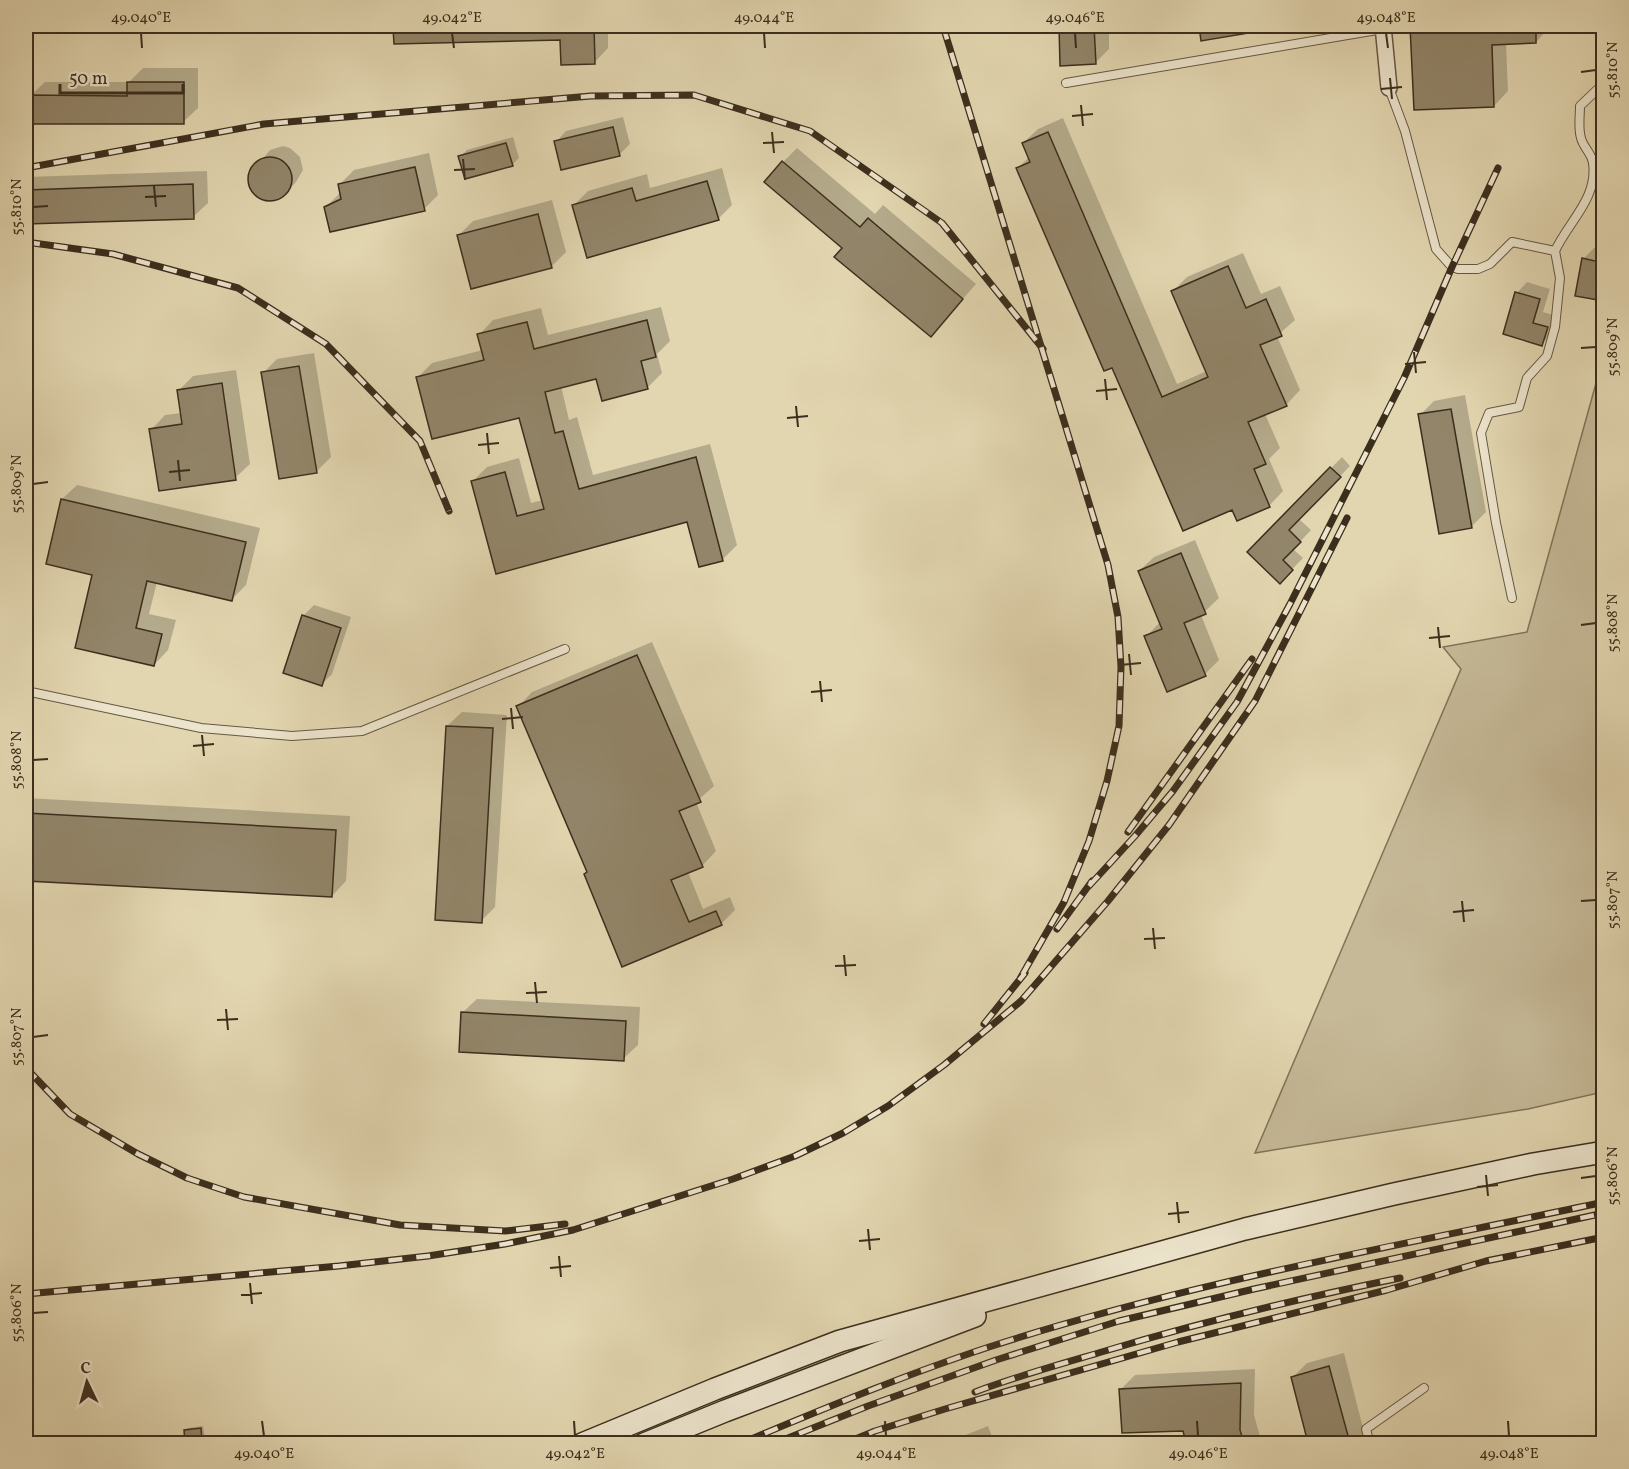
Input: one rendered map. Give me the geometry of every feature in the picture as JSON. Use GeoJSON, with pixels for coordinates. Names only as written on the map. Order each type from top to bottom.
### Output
{"type":"FeatureCollection","features":[{"type":"Feature","properties":{"kind":"main road"},"geometry":{"type":"LineString","coordinates":[[582,1443],[840,1341],[1245,1229],[1533,1164],[1604,1152]]}},
{"type":"Feature","properties":{"kind":"main road"},"geometry":{"type":"LineString","coordinates":[[644,1443],[1102,1269]]}},
{"type":"Feature","properties":{"kind":"street"},"geometry":{"type":"LineString","coordinates":[[1383,27],[1389,88]]}},
{"type":"Feature","properties":{"kind":"lane"},"geometry":{"type":"LineString","coordinates":[[1066,83],[1383,27]]}},
{"type":"Feature","properties":{"kind":"lane"},"geometry":{"type":"LineString","coordinates":[[1512,598],[1496,523],[1481,433],[1490,413],[1519,407],[1527,378],[1547,356],[1555,327],[1560,278],[1555,251],[1563,234],[1581,211],[1593,187],[1593,161],[1580,138],[1580,106],[1601,86]]}},
{"type":"Feature","properties":{"kind":"lane"},"geometry":{"type":"LineString","coordinates":[[1389,88],[1408,142],[1437,249],[1452,267],[1478,269],[1490,264],[1512,242],[1555,251]]}},
{"type":"Feature","properties":{"kind":"lane"},"geometry":{"type":"LineString","coordinates":[[26,692],[201,728],[292,736],[362,731],[565,649]]}},
{"type":"Feature","properties":{"kind":"lane"},"geometry":{"type":"LineString","coordinates":[[1370,1443],[1366,1429],[1424,1388]]}},
{"type":"Feature","properties":{"kind":"shaded area"},"geometry":{"type":"Polygon","coordinates":[[[1603,358],[1603,1092],[1528,1109],[1255,1153],[1461,669],[1443,647],[1527,632],[1603,358]]]}},
{"type":"Feature","properties":{"kind":"building"},"geometry":{"type":"Polygon","coordinates":[[[594,26],[595,64],[561,65],[560,40],[394,44],[393,28],[594,26]]]}},
{"type":"Feature","properties":{"kind":"building"},"geometry":{"type":"Polygon","coordinates":[[[1059,26],[1094,26],[1096,64],[1060,66],[1059,26]]]}},
{"type":"Feature","properties":{"kind":"building"},"geometry":{"type":"Polygon","coordinates":[[[1199,26],[1248,26],[1249,33],[1201,41],[1199,26]]]}},
{"type":"Feature","properties":{"kind":"building"},"geometry":{"type":"Polygon","coordinates":[[[1410,26],[1536,26],[1536,43],[1492,45],[1494,107],[1414,110],[1410,26]]]}},
{"type":"Feature","properties":{"kind":"building"},"geometry":{"type":"Polygon","coordinates":[[[127,82],[184,82],[184,124],[29,124],[29,95],[127,96],[127,82]]]}},
{"type":"Feature","properties":{"kind":"building"},"geometry":{"type":"Polygon","coordinates":[[[613,127],[620,156],[561,170],[554,141],[613,127]]]}},
{"type":"Feature","properties":{"kind":"building"},"geometry":{"type":"Polygon","coordinates":[[[1048,132],[1162,397],[1208,377],[1171,291],[1228,266],[1246,308],[1266,299],[1282,336],[1260,345],[1287,406],[1248,422],[1266,464],[1254,469],[1270,507],[1237,521],[1232,510],[1183,531],[1112,368],[1104,371],[1016,168],[1030,162],[1022,143],[1048,132]]]}},
{"type":"Feature","properties":{"kind":"building"},"geometry":{"type":"Polygon","coordinates":[[[506,143],[513,166],[465,179],[458,156],[506,143]]]}},
{"type":"Feature","properties":{"kind":"building"},"geometry":{"type":"Polygon","coordinates":[[[270,157],[286,163],[292,179],[286,195],[270,201],[254,195],[248,179],[254,163],[270,157]]]}},
{"type":"Feature","properties":{"kind":"building"},"geometry":{"type":"Polygon","coordinates":[[[782,161],[860,227],[868,218],[963,299],[931,337],[834,257],[842,248],[764,182],[782,161]]]}},
{"type":"Feature","properties":{"kind":"building"},"geometry":{"type":"Polygon","coordinates":[[[415,167],[425,211],[330,232],[324,207],[341,199],[338,184],[415,167]]]}},
{"type":"Feature","properties":{"kind":"building"},"geometry":{"type":"Polygon","coordinates":[[[707,181],[719,220],[587,258],[572,205],[632,188],[636,201],[707,181]]]}},
{"type":"Feature","properties":{"kind":"building"},"geometry":{"type":"Polygon","coordinates":[[[193,184],[194,219],[26,224],[26,190],[193,184]]]}},
{"type":"Feature","properties":{"kind":"building"},"geometry":{"type":"Polygon","coordinates":[[[538,214],[552,268],[471,289],[457,235],[538,214]]]}},
{"type":"Feature","properties":{"kind":"building"},"geometry":{"type":"Polygon","coordinates":[[[1582,258],[1604,263],[1604,301],[1575,296],[1582,258]]]}},
{"type":"Feature","properties":{"kind":"building"},"geometry":{"type":"Polygon","coordinates":[[[1515,292],[1540,299],[1533,323],[1548,327],[1542,346],[1503,334],[1515,292]]]}},
{"type":"Feature","properties":{"kind":"building"},"geometry":{"type":"Polygon","coordinates":[[[647,320],[656,357],[641,361],[648,389],[602,401],[596,379],[545,392],[555,433],[563,431],[579,489],[696,457],[723,561],[699,567],[687,522],[496,574],[471,481],[505,472],[517,516],[544,509],[519,418],[432,439],[416,377],[484,360],[477,334],[527,322],[534,349],[647,320]]]}},
{"type":"Feature","properties":{"kind":"building"},"geometry":{"type":"Polygon","coordinates":[[[299,366],[317,473],[279,479],[261,372],[299,366]]]}},
{"type":"Feature","properties":{"kind":"building"},"geometry":{"type":"Polygon","coordinates":[[[222,383],[236,480],[159,491],[149,429],[182,424],[177,390],[222,383]]]}},
{"type":"Feature","properties":{"kind":"building"},"geometry":{"type":"Polygon","coordinates":[[[1451,409],[1472,528],[1439,534],[1418,414],[1451,409]]]}},
{"type":"Feature","properties":{"kind":"building"},"geometry":{"type":"Polygon","coordinates":[[[1330,467],[1341,477],[1289,530],[1301,542],[1283,560],[1293,570],[1280,584],[1247,552],[1330,467]]]}},
{"type":"Feature","properties":{"kind":"building"},"geometry":{"type":"Polygon","coordinates":[[[61,499],[246,542],[232,601],[147,581],[136,628],[162,634],[154,666],[75,648],[92,575],[46,564],[61,499]]]}},
{"type":"Feature","properties":{"kind":"building"},"geometry":{"type":"Polygon","coordinates":[[[1181,553],[1206,614],[1184,623],[1206,676],[1167,692],[1144,636],[1162,629],[1138,571],[1181,553]]]}},
{"type":"Feature","properties":{"kind":"building"},"geometry":{"type":"Polygon","coordinates":[[[302,615],[341,628],[322,686],[283,673],[302,615]]]}},
{"type":"Feature","properties":{"kind":"building"},"geometry":{"type":"Polygon","coordinates":[[[637,655],[701,802],[679,811],[703,867],[671,880],[689,922],[716,911],[722,925],[622,967],[584,874],[587,872],[516,706],[637,655]]]}},
{"type":"Feature","properties":{"kind":"building"},"geometry":{"type":"Polygon","coordinates":[[[446,726],[493,728],[482,923],[435,920],[446,726]]]}},
{"type":"Feature","properties":{"kind":"building"},"geometry":{"type":"Polygon","coordinates":[[[26,813],[336,830],[332,897],[26,881],[26,813]]]}},
{"type":"Feature","properties":{"kind":"building"},"geometry":{"type":"Polygon","coordinates":[[[461,1012],[626,1021],[624,1061],[459,1052],[461,1012]]]}},
{"type":"Feature","properties":{"kind":"building"},"geometry":{"type":"Polygon","coordinates":[[[1329,1366],[1350,1443],[1308,1443],[1291,1377],[1329,1366]]]}},
{"type":"Feature","properties":{"kind":"building"},"geometry":{"type":"Polygon","coordinates":[[[1241,1383],[1240,1430],[1244,1443],[1186,1443],[1183,1431],[1122,1433],[1119,1389],[1241,1383]]]}},
{"type":"Feature","properties":{"kind":"building"},"geometry":{"type":"Polygon","coordinates":[[[201,1428],[202,1442],[185,1443],[184,1430],[201,1428]]]}},
{"type":"Feature","properties":{"kind":"railway"},"geometry":{"type":"LineString","coordinates":[[943,26],[1108,565],[1118,617],[1121,667],[1119,726],[1107,781],[1089,841],[1064,902],[1021,977]]}},
{"type":"Feature","properties":{"kind":"railway"},"geometry":{"type":"LineString","coordinates":[[26,168],[264,124],[591,96],[694,95],[810,131],[942,223],[1043,349]]}},
{"type":"Feature","properties":{"kind":"railway"},"geometry":{"type":"LineString","coordinates":[[1089,886],[1173,791],[1237,702],[1290,604],[1404,378],[1498,168]]}},
{"type":"Feature","properties":{"kind":"railway"},"geometry":{"type":"LineString","coordinates":[[26,242],[113,254],[238,288],[326,344],[420,441],[449,511]]}},
{"type":"Feature","properties":{"kind":"railway"},"geometry":{"type":"LineString","coordinates":[[26,1294],[339,1266],[505,1244],[573,1230],[733,1179],[795,1156],[843,1133],[888,1106],[944,1065],[1021,1001],[1108,901],[1169,825],[1255,701],[1347,518]]}},
{"type":"Feature","properties":{"kind":"railway"},"geometry":{"type":"LineString","coordinates":[[1128,832],[1252,659]]}},
{"type":"Feature","properties":{"kind":"railway"},"geometry":{"type":"LineString","coordinates":[[1057,929],[1092,881]]}},
{"type":"Feature","properties":{"kind":"railway"},"geometry":{"type":"LineString","coordinates":[[984,1024],[1025,973]]}},
{"type":"Feature","properties":{"kind":"railway"},"geometry":{"type":"LineString","coordinates":[[26,1068],[70,1114],[138,1154],[187,1178],[244,1197],[400,1225],[505,1231],[565,1224]]}},
{"type":"Feature","properties":{"kind":"railway"},"geometry":{"type":"LineString","coordinates":[[739,1444],[926,1369],[1064,1324],[1217,1284],[1604,1202]]}},
{"type":"Feature","properties":{"kind":"railway"},"geometry":{"type":"LineString","coordinates":[[773,1444],[868,1406],[996,1360],[1119,1321],[1254,1289],[1604,1213]]}},
{"type":"Feature","properties":{"kind":"railway"},"geometry":{"type":"LineString","coordinates":[[843,1444],[875,1431],[945,1409],[1178,1342],[1387,1290],[1486,1261],[1604,1237]]}},
{"type":"Feature","properties":{"kind":"railway"},"geometry":{"type":"LineString","coordinates":[[975,1392],[1039,1370],[1178,1330],[1289,1302],[1400,1278]]}}]}
